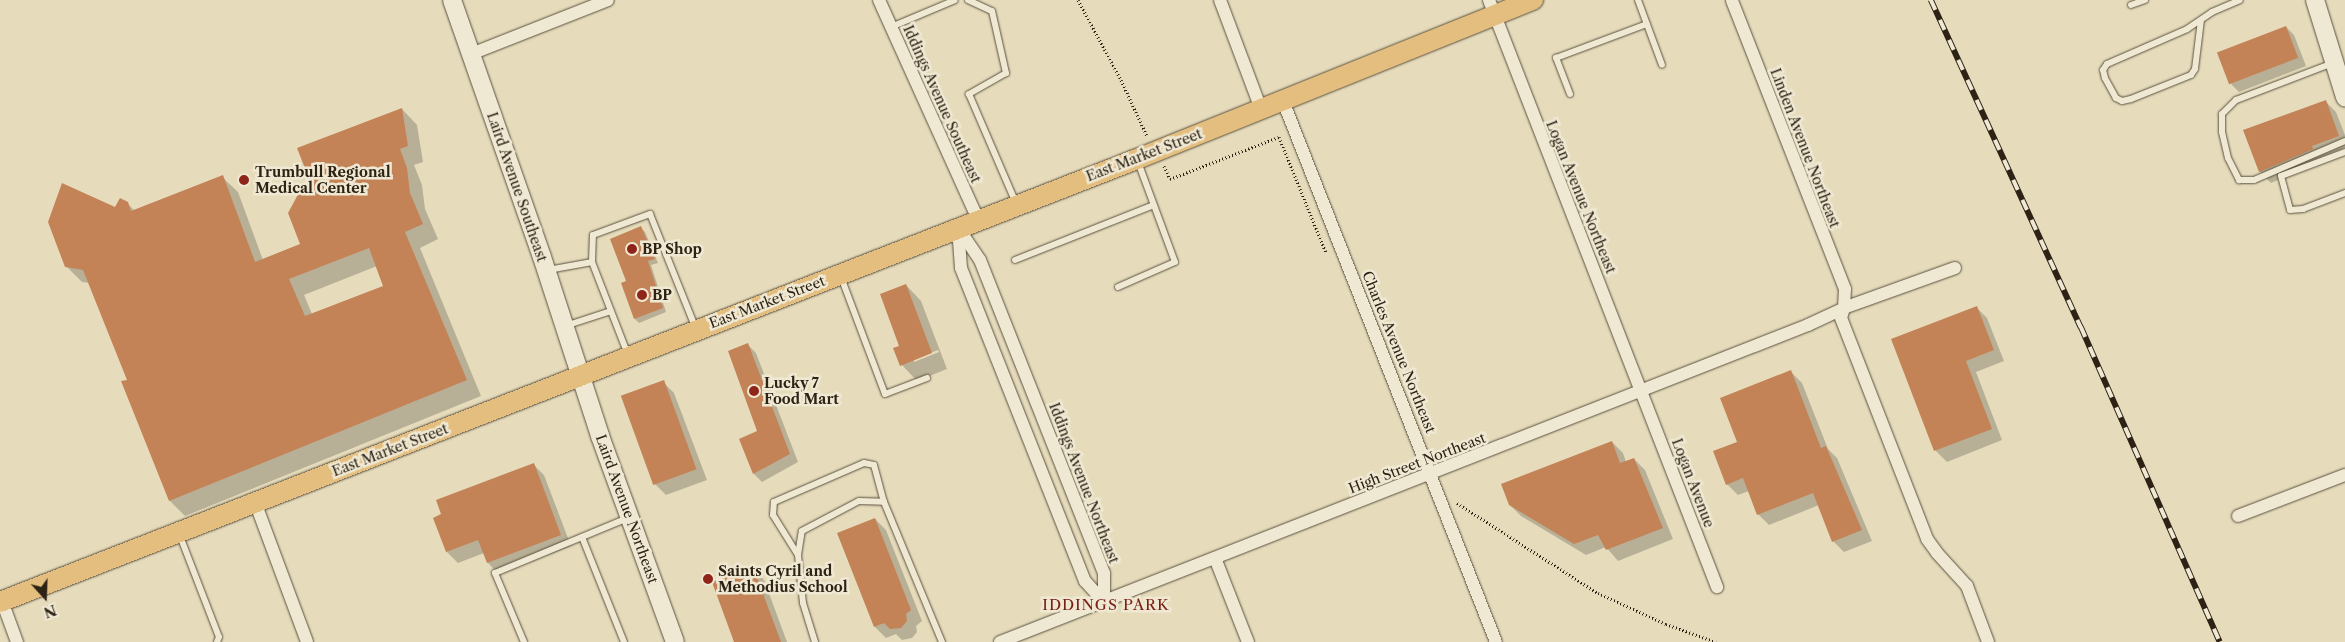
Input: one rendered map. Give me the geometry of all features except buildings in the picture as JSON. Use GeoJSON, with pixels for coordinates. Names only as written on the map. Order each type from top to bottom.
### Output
{"type":"FeatureCollection","features":[{"type":"Feature","properties":{"kind":"main road","name":"East Market Street"},"geometry":{"type":"LineString","coordinates":[[1,601],[1283,101],[1492,8],[1533,0]]}},
{"type":"Feature","properties":{"kind":"street","name":"Laird Avenue Southeast"},"geometry":{"type":"LineString","coordinates":[[452,0],[546,270],[580,375]]}},
{"type":"Feature","properties":{"kind":"street"},"geometry":{"type":"LineString","coordinates":[[471,54],[608,0]]}},
{"type":"Feature","properties":{"kind":"street","name":"Iddings Avenue Southeast"},"geometry":{"type":"LineString","coordinates":[[879,0],[978,219]]}},
{"type":"Feature","properties":{"kind":"street"},"geometry":{"type":"LineString","coordinates":[[1220,0],[1261,109]]}},
{"type":"Feature","properties":{"kind":"street","name":"Linden Avenue Northeast"},"geometry":{"type":"LineString","coordinates":[[1732,0],[1845,289],[1842,318],[1927,539],[1937,554],[1967,586],[1988,642]]}},
{"type":"Feature","properties":{"kind":"street"},"geometry":{"type":"LineString","coordinates":[[2315,0],[2345,97]]}},
{"type":"Feature","properties":{"kind":"street","name":"Logan Avenue Northeast"},"geometry":{"type":"LineString","coordinates":[[1492,8],[1642,389]]}},
{"type":"Feature","properties":{"kind":"street","name":"Charles Avenue Northeast"},"geometry":{"type":"LineString","coordinates":[[1283,101],[1496,642]]}},
{"type":"Feature","properties":{"kind":"street"},"geometry":{"type":"LineString","coordinates":[[958,227],[961,268],[1085,581],[1104,602]]}},
{"type":"Feature","properties":{"kind":"street","name":"Iddings Avenue Northeast"},"geometry":{"type":"LineString","coordinates":[[958,227],[980,260],[1104,573],[1104,602]]}},
{"type":"Feature","properties":{"kind":"street","name":"High Street Northeast"},"geometry":{"type":"LineString","coordinates":[[1000,642],[1808,325],[1844,308],[1955,268]]}},
{"type":"Feature","properties":{"kind":"street","name":"Laird Avenue Northeast"},"geometry":{"type":"LineString","coordinates":[[580,375],[673,640]]}},
{"type":"Feature","properties":{"kind":"street","name":"Logan Avenue"},"geometry":{"type":"LineString","coordinates":[[1642,389],[1717,587]]}},
{"type":"Feature","properties":{"kind":"street"},"geometry":{"type":"LineString","coordinates":[[2238,516],[2345,475]]}},
{"type":"Feature","properties":{"kind":"street"},"geometry":{"type":"LineString","coordinates":[[256,502],[307,642]]}},
{"type":"Feature","properties":{"kind":"street"},"geometry":{"type":"LineString","coordinates":[[1215,558],[1248,642]]}},
{"type":"Feature","properties":{"kind":"street"},"geometry":{"type":"LineString","coordinates":[[1,601],[17,642]]}},
{"type":"Feature","properties":{"kind":"lane"},"geometry":{"type":"LineString","coordinates":[[891,28],[955,0]]}},
{"type":"Feature","properties":{"kind":"lane"},"geometry":{"type":"LineString","coordinates":[[968,0],[992,11],[1006,73],[970,94],[1017,204]]}},
{"type":"Feature","properties":{"kind":"lane"},"geometry":{"type":"LineString","coordinates":[[1638,0],[1662,65]]}},
{"type":"Feature","properties":{"kind":"lane"},"geometry":{"type":"LineString","coordinates":[[2131,5],[2145,0]]}},
{"type":"Feature","properties":{"kind":"lane"},"geometry":{"type":"LineString","coordinates":[[2201,20],[2195,69],[2191,75],[2132,99],[2122,101],[2116,98],[2105,78],[2103,70],[2107,64],[2240,0]]}},
{"type":"Feature","properties":{"kind":"lane"},"geometry":{"type":"LineString","coordinates":[[1570,94],[1556,58],[1647,24]]}},
{"type":"Feature","properties":{"kind":"lane"},"geometry":{"type":"LineString","coordinates":[[2333,63],[2236,100],[2222,114],[2222,132],[2228,158],[2239,180],[2254,180],[2345,141]]}},
{"type":"Feature","properties":{"kind":"lane"},"geometry":{"type":"LineString","coordinates":[[2345,152],[2281,176],[2290,210],[2303,209],[2345,193]]}},
{"type":"Feature","properties":{"kind":"lane"},"geometry":{"type":"LineString","coordinates":[[1118,287],[1175,262],[1137,159]]}},
{"type":"Feature","properties":{"kind":"lane"},"geometry":{"type":"LineString","coordinates":[[1014,260],[1154,205]]}},
{"type":"Feature","properties":{"kind":"lane"},"geometry":{"type":"LineString","coordinates":[[629,356],[592,262],[593,235],[650,214],[696,330]]}},
{"type":"Feature","properties":{"kind":"lane"},"geometry":{"type":"LineString","coordinates":[[546,270],[592,262]]}},
{"type":"Feature","properties":{"kind":"lane"},"geometry":{"type":"LineString","coordinates":[[840,273],[885,394],[926,378]]}},
{"type":"Feature","properties":{"kind":"lane"},"geometry":{"type":"LineString","coordinates":[[564,326],[611,311]]}},
{"type":"Feature","properties":{"kind":"lane"},"geometry":{"type":"LineString","coordinates":[[798,555],[773,515],[774,502],[864,463],[874,465],[884,502],[942,642]]}},
{"type":"Feature","properties":{"kind":"lane"},"geometry":{"type":"LineString","coordinates":[[814,642],[803,603],[798,555],[802,531],[859,501],[884,502]]}},
{"type":"Feature","properties":{"kind":"lane"},"geometry":{"type":"LineString","coordinates":[[524,642],[495,573],[630,518]]}},
{"type":"Feature","properties":{"kind":"lane"},"geometry":{"type":"LineString","coordinates":[[179,532],[219,637],[217,642]]}},
{"type":"Feature","properties":{"kind":"lane"},"geometry":{"type":"LineString","coordinates":[[582,537],[624,642]]}},
{"type":"Feature","properties":{"kind":"railway"},"geometry":{"type":"LineString","coordinates":[[1931,0],[2081,327],[2220,642]]}},
{"type":"Feature","properties":{"kind":"place","name":"Trumbull Regional Medical Center"},"geometry":{"type":"Point","coordinates":[244,180]}},
{"type":"Feature","properties":{"kind":"place","name":"BP Shop"},"geometry":{"type":"Point","coordinates":[632,249]}},
{"type":"Feature","properties":{"kind":"place","name":"BP"},"geometry":{"type":"Point","coordinates":[642,295]}},
{"type":"Feature","properties":{"kind":"place","name":"Lucky 7 Food Mart"},"geometry":{"type":"Point","coordinates":[754,391]}},
{"type":"Feature","properties":{"kind":"place","name":"Saints Cyril and Methodius School"},"geometry":{"type":"Point","coordinates":[708,579]}},
{"type":"Feature","properties":{"kind":"district","name":"IDDINGS PARK"},"geometry":{"type":"Point","coordinates":[1106,605]}}]}
